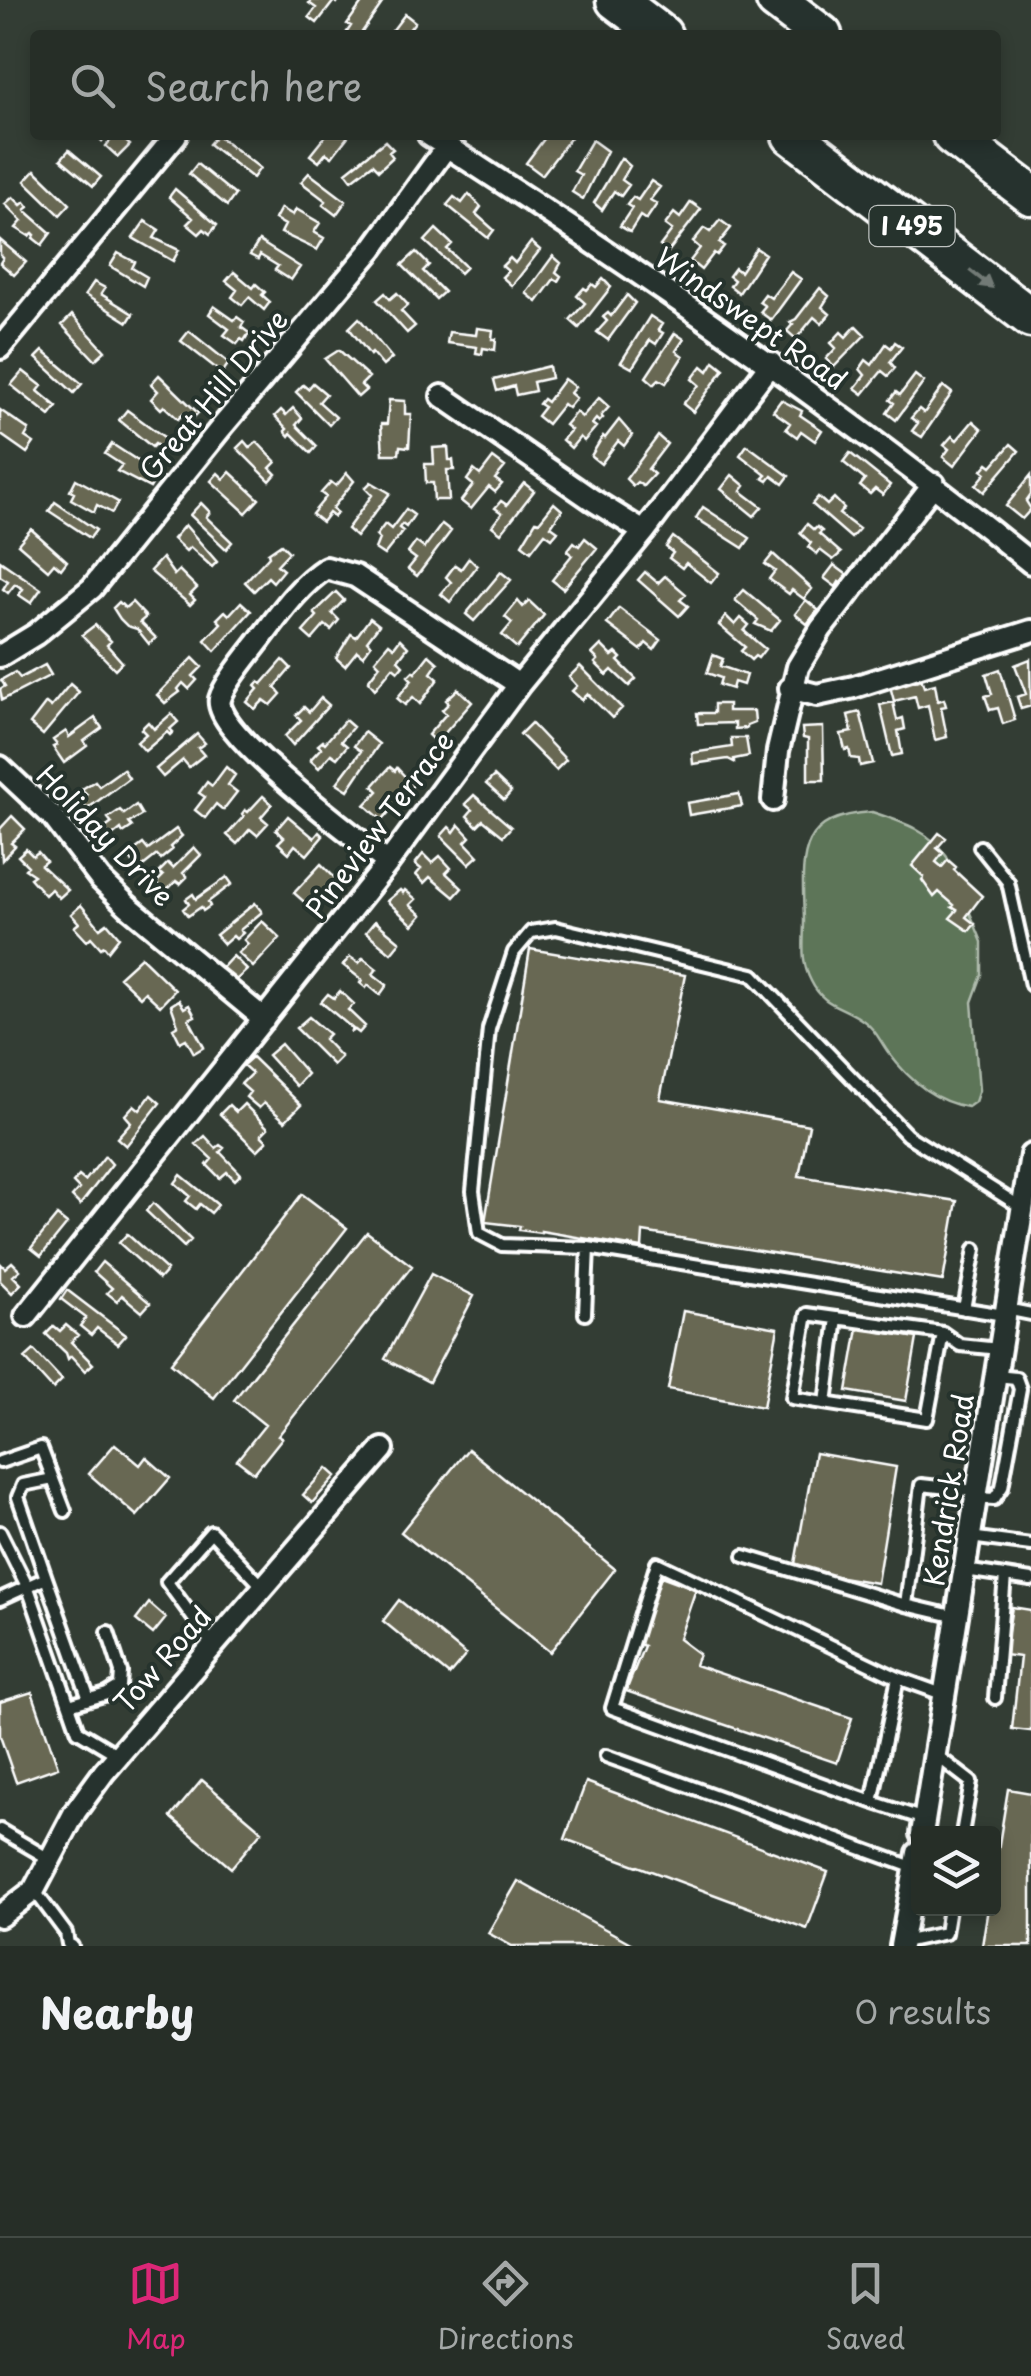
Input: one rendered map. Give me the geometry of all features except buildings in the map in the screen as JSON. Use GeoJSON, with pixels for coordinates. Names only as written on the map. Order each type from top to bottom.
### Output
{"type":"FeatureCollection","features":[{"type":"Feature","properties":{"kind":"highway"},"geometry":{"type":"LineString","coordinates":[[616,0],[655,30]]}},
{"type":"Feature","properties":{"kind":"highway"},"geometry":{"type":"LineString","coordinates":[[776,0],[815,30]]}},
{"type":"Feature","properties":{"kind":"highway","name":"I 495"},"geometry":{"type":"LineString","coordinates":[[799,140],[1031,318]]}},
{"type":"Feature","properties":{"kind":"highway"},"geometry":{"type":"LineString","coordinates":[[959,140],[1031,195]]}},
{"type":"Feature","properties":{"kind":"street"},"geometry":{"type":"LineString","coordinates":[[0,348],[172,140]]}},
{"type":"Feature","properties":{"kind":"street","name":"Windswept Road"},"geometry":{"type":"LineString","coordinates":[[438,140],[771,363],[934,484],[1031,563]]}},
{"type":"Feature","properties":{"kind":"street","name":"Great Hill Drive"},"geometry":{"type":"LineString","coordinates":[[0,656],[36,634],[92,588],[373,248],[416,192],[438,140]]}},
{"type":"Feature","properties":{"kind":"street","name":"Pineview Terrace"},"geometry":{"type":"LineString","coordinates":[[26,1316],[388,863],[519,686],[644,532],[771,363]]}},
{"type":"Feature","properties":{"kind":"street"},"geometry":{"type":"LineString","coordinates":[[442,396],[644,532]]}},
{"type":"Feature","properties":{"kind":"street"},"geometry":{"type":"LineString","coordinates":[[773,800],[778,751],[798,667],[821,629],[934,484]]}},
{"type":"Feature","properties":{"kind":"street"},"geometry":{"type":"LineString","coordinates":[[388,863],[256,756],[221,711],[220,698],[252,651],[311,578],[326,568],[355,576],[519,686]]}},
{"type":"Feature","properties":{"kind":"street"},"geometry":{"type":"LineString","coordinates":[[790,688],[817,695],[854,687],[1031,631]]}},
{"type":"Feature","properties":{"kind":"street","name":"Holiday Drive"},"geometry":{"type":"LineString","coordinates":[[0,767],[53,817],[100,879],[128,906],[264,1019]]}},
{"type":"Feature","properties":{"kind":"street","name":"Kendrick Road"},"geometry":{"type":"LineString","coordinates":[[923,1826],[977,1495],[1006,1377],[999,1350],[1031,1155]]}},
{"type":"Feature","properties":{"kind":"street","name":"Tow Road"},"geometry":{"type":"LineString","coordinates":[[0,1916],[34,1890],[75,1812],[118,1755],[384,1448]]}},
{"type":"Feature","properties":{"kind":"street"},"geometry":{"type":"LineString","coordinates":[[902,1944],[911,1894]]}},
{"type":"Feature","properties":{"kind":"lane"},"geometry":{"type":"LineString","coordinates":[[980,847],[1008,882],[1031,985]]}},
{"type":"Feature","properties":{"kind":"lane"},"geometry":{"type":"LineString","coordinates":[[1026,1195],[907,1136],[753,974],[556,928],[531,932],[514,952],[489,1029],[473,1191],[479,1232],[502,1245],[588,1248],[964,1308],[1031,1314]]}},
{"type":"Feature","properties":{"kind":"lane"},"geometry":{"type":"LineString","coordinates":[[585,1314],[588,1248]]}},
{"type":"Feature","properties":{"kind":"lane"},"geometry":{"type":"LineString","coordinates":[[964,1308],[975,1250]]}},
{"type":"Feature","properties":{"kind":"lane"},"geometry":{"type":"LineString","coordinates":[[944,1333],[927,1419],[792,1398],[807,1314],[944,1333],[960,1345],[999,1350]]}},
{"type":"Feature","properties":{"kind":"lane"},"geometry":{"type":"LineString","coordinates":[[826,1403],[837,1318]]}},
{"type":"Feature","properties":{"kind":"lane"},"geometry":{"type":"LineString","coordinates":[[1006,1377],[1031,1378]]}},
{"type":"Feature","properties":{"kind":"lane"},"geometry":{"type":"LineString","coordinates":[[0,1462],[41,1448],[65,1511]]}},
{"type":"Feature","properties":{"kind":"lane"},"geometry":{"type":"LineString","coordinates":[[53,1479],[23,1486],[18,1497],[89,1699]]}},
{"type":"Feature","properties":{"kind":"lane"},"geometry":{"type":"LineString","coordinates":[[906,1605],[921,1485],[977,1495]]}},
{"type":"Feature","properties":{"kind":"lane"},"geometry":{"type":"LineString","coordinates":[[0,1532],[28,1588],[78,1731],[118,1755]]}},
{"type":"Feature","properties":{"kind":"lane"},"geometry":{"type":"LineString","coordinates":[[213,1644],[167,1582],[211,1532],[263,1588]]}},
{"type":"Feature","properties":{"kind":"lane"},"geometry":{"type":"LineString","coordinates":[[970,1537],[1031,1545]]}},
{"type":"Feature","properties":{"kind":"lane"},"geometry":{"type":"LineString","coordinates":[[744,1556],[957,1617]]}},
{"type":"Feature","properties":{"kind":"lane"},"geometry":{"type":"LineString","coordinates":[[923,1826],[872,1802],[612,1708],[657,1562],[898,1678],[945,1695]]}},
{"type":"Feature","properties":{"kind":"lane"},"geometry":{"type":"LineString","coordinates":[[965,1570],[1031,1580]]}},
{"type":"Feature","properties":{"kind":"lane"},"geometry":{"type":"LineString","coordinates":[[995,1698],[1005,1576]]}},
{"type":"Feature","properties":{"kind":"lane"},"geometry":{"type":"LineString","coordinates":[[0,1598],[46,1578]]}},
{"type":"Feature","properties":{"kind":"lane"},"geometry":{"type":"LineString","coordinates":[[69,1705],[120,1686],[121,1672],[108,1632]]}},
{"type":"Feature","properties":{"kind":"lane"},"geometry":{"type":"LineString","coordinates":[[872,1802],[898,1678]]}},
{"type":"Feature","properties":{"kind":"lane"},"geometry":{"type":"LineString","coordinates":[[936,1755],[971,1782],[963,1826]]}},
{"type":"Feature","properties":{"kind":"lane"},"geometry":{"type":"LineString","coordinates":[[606,1756],[911,1859]]}},
{"type":"Feature","properties":{"kind":"lane"},"geometry":{"type":"LineString","coordinates":[[0,1830],[52,1860]]}},
{"type":"Feature","properties":{"kind":"lane"},"geometry":{"type":"LineString","coordinates":[[34,1890],[66,1934],[69,1945]]}},
{"type":"Feature","properties":{"kind":"lane"},"geometry":{"type":"LineString","coordinates":[[902,1944],[945,1932],[948,1916]]}},
{"type":"Feature","properties":{"kind":"green space"},"geometry":{"type":"Polygon","coordinates":[[[872,812],[914,828],[940,848],[982,942],[982,975],[972,1002],[979,1090],[975,1102],[968,1107],[933,1095],[913,1080],[869,1025],[816,990],[805,966],[803,878],[808,845],[829,822],[872,812]]]}}]}
